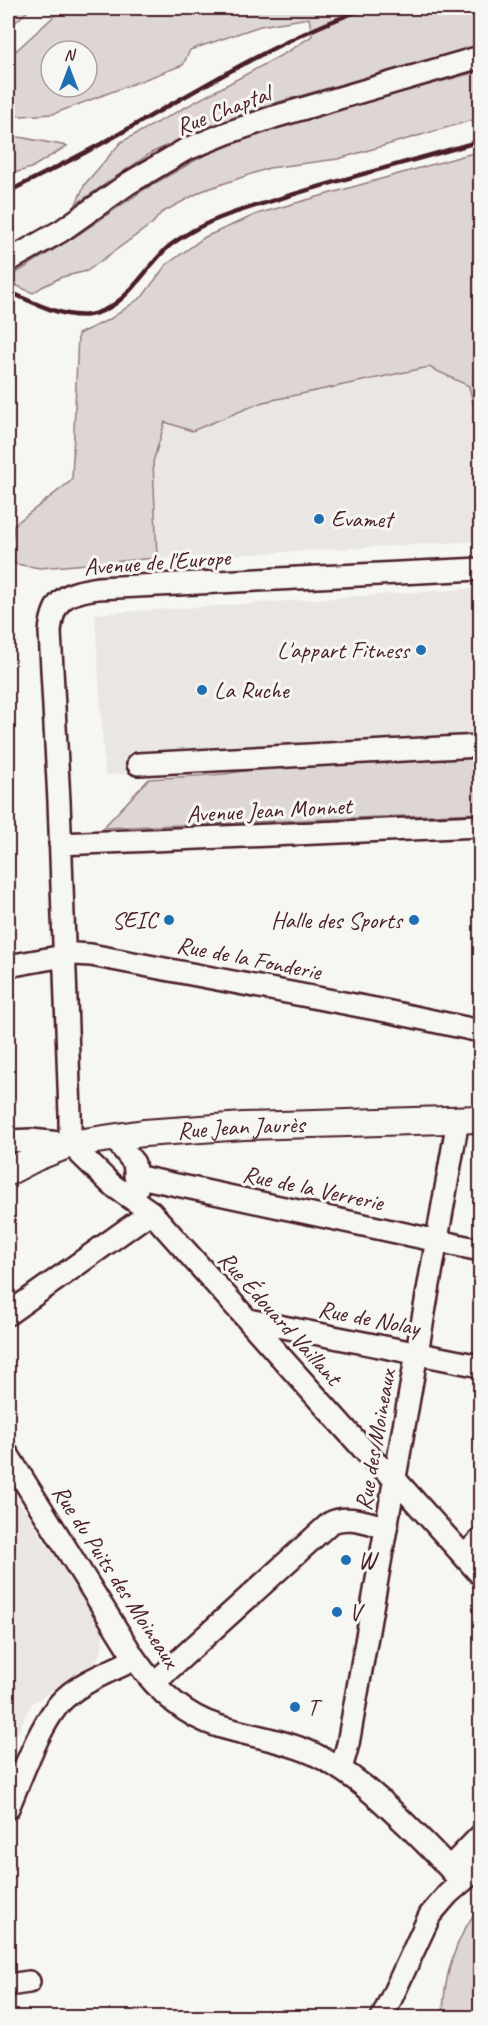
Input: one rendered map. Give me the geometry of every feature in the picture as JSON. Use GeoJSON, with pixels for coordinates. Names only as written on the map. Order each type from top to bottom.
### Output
{"type":"FeatureCollection","features":[{"type":"Feature","properties":{"kind":"main road","name":"Rue Jean Jaurès"},"geometry":{"type":"LineString","coordinates":[[8,1172],[70,1144],[144,1133],[244,1126],[469,1119]]}},
{"type":"Feature","properties":{"kind":"street","name":"Rue Chaptal"},"geometry":{"type":"LineString","coordinates":[[8,261],[61,231],[129,183],[185,150],[274,117],[480,57]]}},
{"type":"Feature","properties":{"kind":"street","name":"Avenue de l'Europe"},"geometry":{"type":"LineString","coordinates":[[70,1144],[50,632],[55,608],[61,601],[82,591],[98,588],[480,569]]}},
{"type":"Feature","properties":{"kind":"street"},"geometry":{"type":"LineString","coordinates":[[138,764],[480,746]]}},
{"type":"Feature","properties":{"kind":"street","name":"Avenue Jean Monnet"},"geometry":{"type":"LineString","coordinates":[[60,844],[480,826]]}},
{"type":"Feature","properties":{"kind":"street","name":"Rue de la Fonderie"},"geometry":{"type":"LineString","coordinates":[[8,966],[75,954],[91,955],[375,1008],[480,1031]]}},
{"type":"Feature","properties":{"kind":"street","name":"Rue des Moineaux"},"geometry":{"type":"LineString","coordinates":[[341,1769],[348,1744],[436,1241],[469,1119]]}},
{"type":"Feature","properties":{"kind":"street"},"geometry":{"type":"LineString","coordinates":[[134,1170],[144,1133]]}},
{"type":"Feature","properties":{"kind":"street"},"geometry":{"type":"LineString","coordinates":[[8,1314],[145,1208],[134,1170],[114,1138]]}},
{"type":"Feature","properties":{"kind":"street"},"geometry":{"type":"LineString","coordinates":[[112,1185],[114,1138]]}},
{"type":"Feature","properties":{"kind":"street"},"geometry":{"type":"LineString","coordinates":[[8,1141],[31,1140],[70,1144]]}},
{"type":"Feature","properties":{"kind":"street","name":"Rue Édouard Vaillant"},"geometry":{"type":"LineString","coordinates":[[70,1144],[112,1185],[145,1208],[374,1461],[394,1478],[480,1574]]}},
{"type":"Feature","properties":{"kind":"street","name":"Rue de la Verrerie"},"geometry":{"type":"LineString","coordinates":[[134,1170],[480,1250]]}},
{"type":"Feature","properties":{"kind":"street","name":"Rue de Nolay"},"geometry":{"type":"LineString","coordinates":[[248,1320],[480,1366]]}},
{"type":"Feature","properties":{"kind":"street","name":"Rue du Puits des Moineaux"},"geometry":{"type":"LineString","coordinates":[[8,1455],[135,1659],[154,1683],[177,1706],[217,1726],[292,1745],[341,1769],[372,1792],[455,1875]]}},
{"type":"Feature","properties":{"kind":"street"},"geometry":{"type":"LineString","coordinates":[[154,1683],[330,1523],[338,1519],[346,1519],[385,1527]]}},
{"type":"Feature","properties":{"kind":"street"},"geometry":{"type":"LineString","coordinates":[[465,1556],[480,1540]]}},
{"type":"Feature","properties":{"kind":"street"},"geometry":{"type":"LineString","coordinates":[[8,1808],[48,1718],[58,1705],[67,1695],[135,1659]]}},
{"type":"Feature","properties":{"kind":"street"},"geometry":{"type":"LineString","coordinates":[[382,2018],[430,1915],[480,1836]]}},
{"type":"Feature","properties":{"kind":"street"},"geometry":{"type":"LineString","coordinates":[[455,1875],[480,1866]]}},
{"type":"Feature","properties":{"kind":"street"},"geometry":{"type":"LineString","coordinates":[[8,1985],[29,1982]]}},
{"type":"Feature","properties":{"kind":"shaded area"},"geometry":{"type":"Polygon","coordinates":[[[8,8],[31,8],[8,29],[8,8]]]}},
{"type":"Feature","properties":{"kind":"shaded area"},"geometry":{"type":"Polygon","coordinates":[[[63,8],[480,8],[480,45],[268,105],[194,133],[151,153],[76,204],[85,184],[121,142],[289,51],[312,36],[309,18],[260,26],[190,50],[183,65],[99,97],[99,39],[39,39],[39,99],[93,99],[53,114],[21,116],[8,114],[8,58],[63,8]]]}},
{"type":"Feature","properties":{"kind":"shaded area"},"geometry":{"type":"Polygon","coordinates":[[[480,71],[480,118],[338,159],[269,168],[202,191],[161,213],[153,223],[87,271],[62,277],[33,293],[8,282],[8,278],[145,189],[201,157],[282,125],[480,71]]]}},
{"type":"Feature","properties":{"kind":"shaded area"},"geometry":{"type":"Polygon","coordinates":[[[8,135],[67,146],[31,168],[8,175],[8,135]]]}},
{"type":"Feature","properties":{"kind":"shaded area"},"geometry":{"type":"Polygon","coordinates":[[[480,151],[480,432],[469,386],[429,367],[263,402],[192,431],[165,422],[153,462],[157,558],[40,568],[15,564],[10,552],[14,525],[72,480],[78,334],[110,319],[143,296],[166,265],[205,237],[257,214],[480,151]]]}},
{"type":"Feature","properties":{"kind":"shaded area"},"geometry":{"type":"Polygon","coordinates":[[[429,367],[469,386],[480,432],[480,541],[157,558],[153,462],[165,422],[192,431],[263,402],[429,367]]]}},
{"type":"Feature","properties":{"kind":"shaded area"},"geometry":{"type":"Polygon","coordinates":[[[480,588],[480,754],[105,775],[95,614],[480,588]]]}},
{"type":"Feature","properties":{"kind":"shaded area"},"geometry":{"type":"Polygon","coordinates":[[[480,754],[480,813],[103,828],[149,779],[224,774],[282,765],[480,754]]]}},
{"type":"Feature","properties":{"kind":"shaded area"},"geometry":{"type":"Polygon","coordinates":[[[13,1492],[103,1631],[102,1649],[98,1658],[94,1663],[31,1704],[8,1753],[8,1495],[13,1492]]]}},
{"type":"Feature","properties":{"kind":"shaded area"},"geometry":{"type":"Polygon","coordinates":[[[480,1907],[480,2017],[443,2017],[445,1988],[452,1959],[464,1931],[480,1907]]]}},
{"type":"Feature","properties":{"kind":"railway"},"geometry":{"type":"LineString","coordinates":[[8,192],[97,146],[268,51],[300,35],[367,8]]}},
{"type":"Feature","properties":{"kind":"railway"},"geometry":{"type":"LineString","coordinates":[[8,291],[58,312],[79,316],[89,315],[112,306],[122,298],[170,245],[216,219],[480,141]]}},
{"type":"Feature","properties":{"kind":"place","name":"Evamet"},"geometry":{"type":"Point","coordinates":[319,519]}},
{"type":"Feature","properties":{"kind":"place","name":"L'appart Fitness"},"geometry":{"type":"Point","coordinates":[421,650]}},
{"type":"Feature","properties":{"kind":"place","name":"La Ruche"},"geometry":{"type":"Point","coordinates":[202,690]}},
{"type":"Feature","properties":{"kind":"place","name":"SEIC"},"geometry":{"type":"Point","coordinates":[169,920]}},
{"type":"Feature","properties":{"kind":"place","name":"Halle des Sports"},"geometry":{"type":"Point","coordinates":[414,920]}},
{"type":"Feature","properties":{"kind":"place","name":"W"},"geometry":{"type":"Point","coordinates":[346,1560]}},
{"type":"Feature","properties":{"kind":"place","name":"V"},"geometry":{"type":"Point","coordinates":[337,1612]}},
{"type":"Feature","properties":{"kind":"place","name":"T"},"geometry":{"type":"Point","coordinates":[295,1707]}}]}
